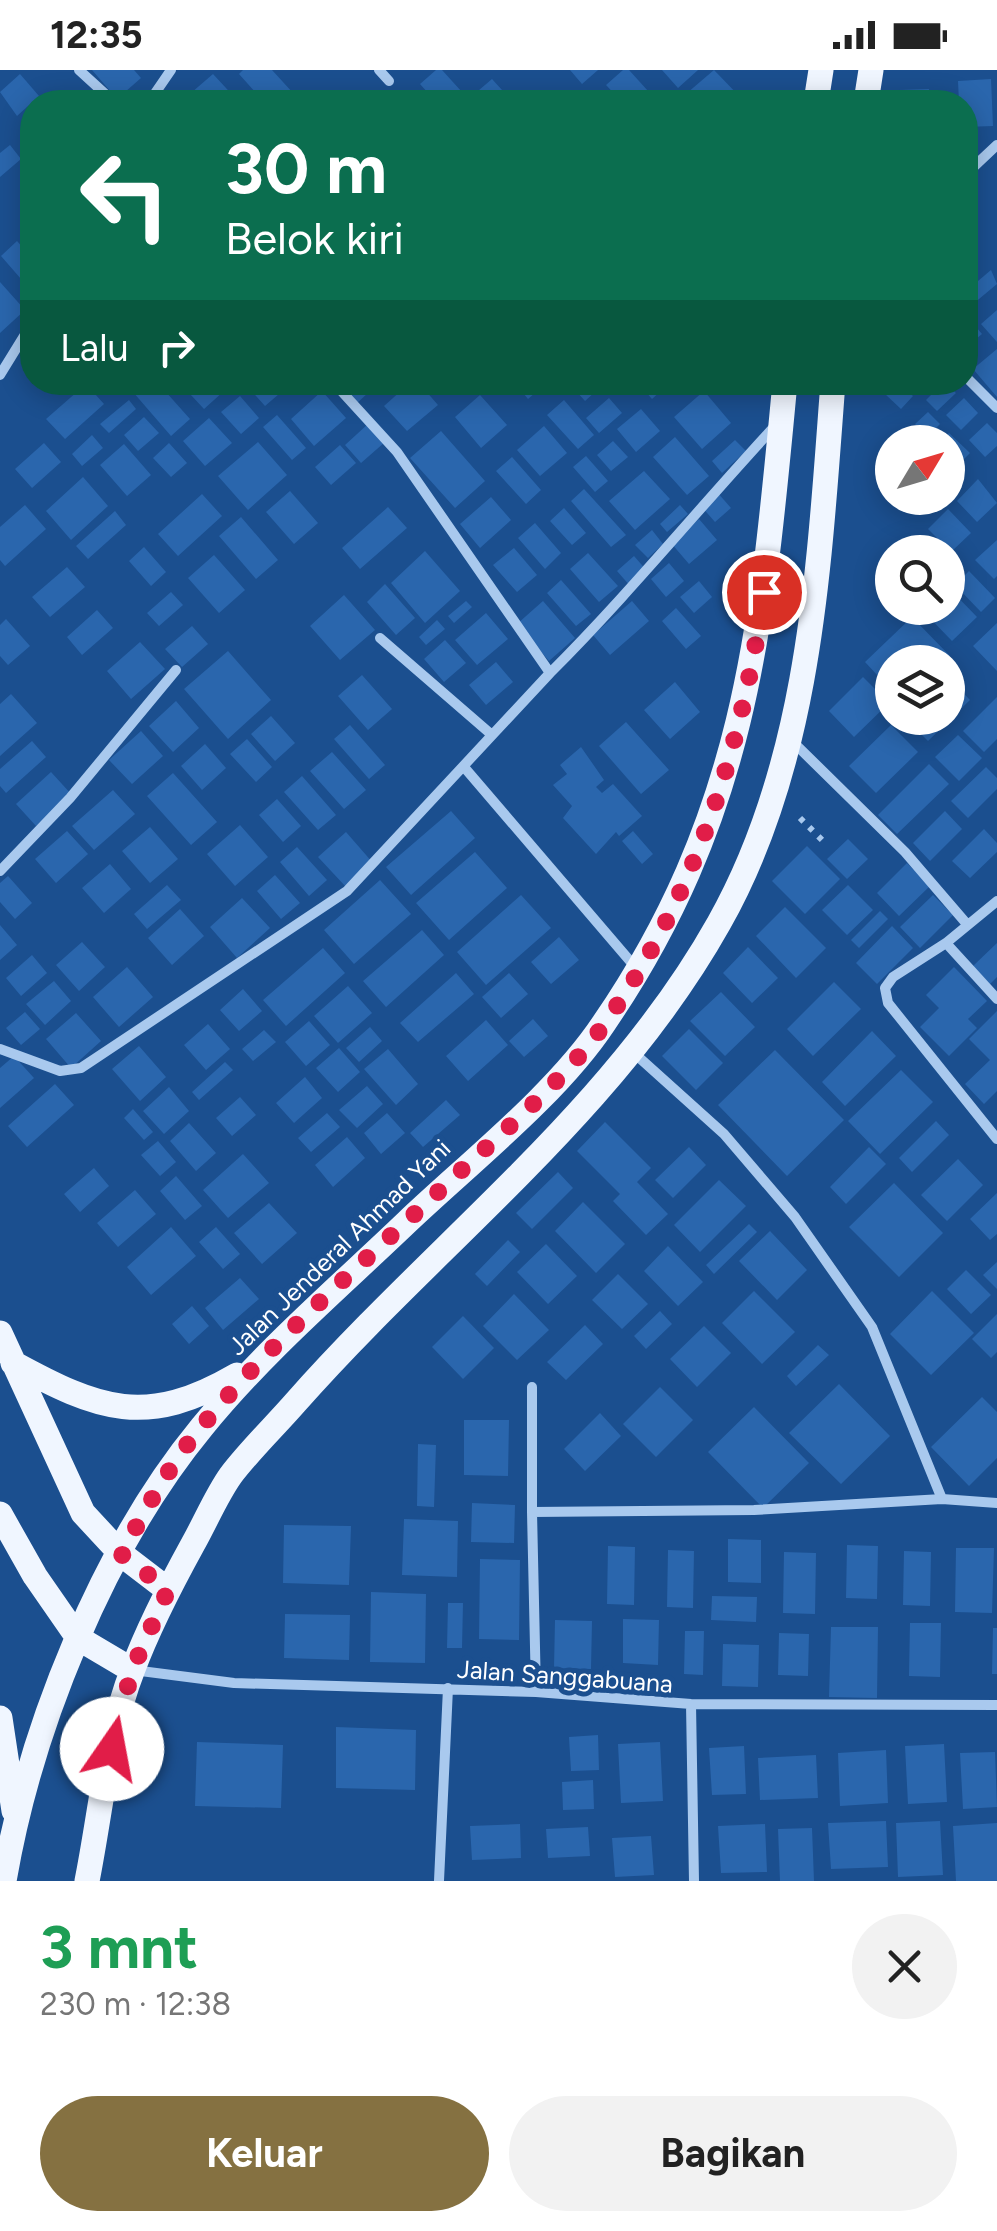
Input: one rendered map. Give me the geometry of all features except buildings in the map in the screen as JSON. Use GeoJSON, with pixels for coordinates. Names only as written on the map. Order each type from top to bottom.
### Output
{"type":"FeatureCollection","features":[{"type":"Feature","properties":{"kind":"main road","name":"Jalan Jenderal Ahmad Yani"},"geometry":{"type":"LineString","coordinates":[[4,1881],[15,1816],[45,1720],[78,1638],[164,1478],[200,1428],[258,1362],[533,1103],[601,1029],[676,906],[716,808],[754,661],[774,523],[783,395]]}},
{"type":"Feature","properties":{"kind":"main road"},"geometry":{"type":"LineString","coordinates":[[87,1881],[118,1715],[132,1670],[168,1590],[230,1477],[360,1330],[506,1191],[633,1052],[720,922],[766,822],[790,738],[818,580],[833,395]]}},
{"type":"Feature","properties":{"kind":"main road"},"geometry":{"type":"LineString","coordinates":[[0,1332],[83,1513],[121,1554],[168,1590]]}},
{"type":"Feature","properties":{"kind":"main road"},"geometry":{"type":"LineString","coordinates":[[14,1363],[99,1406],[140,1408],[202,1395],[258,1362]]}},
{"type":"Feature","properties":{"kind":"main road"},"geometry":{"type":"LineString","coordinates":[[0,1514],[35,1576],[78,1638],[132,1670]]}},
{"type":"Feature","properties":{"kind":"main road"},"geometry":{"type":"LineString","coordinates":[[0,1718],[15,1816]]}},
{"type":"Feature","properties":{"kind":"street"},"geometry":{"type":"LineString","coordinates":[[78,70],[100,90]]}},
{"type":"Feature","properties":{"kind":"street"},"geometry":{"type":"LineString","coordinates":[[379,70],[389,80]]}},
{"type":"Feature","properties":{"kind":"street"},"geometry":{"type":"LineString","coordinates":[[978,163],[997,145]]}},
{"type":"Feature","properties":{"kind":"street"},"geometry":{"type":"LineString","coordinates":[[0,375],[20,342]]}},
{"type":"Feature","properties":{"kind":"street"},"geometry":{"type":"LineString","coordinates":[[978,389],[997,408]]}},
{"type":"Feature","properties":{"kind":"street"},"geometry":{"type":"LineString","coordinates":[[345,395],[397,452],[550,672]]}},
{"type":"Feature","properties":{"kind":"street"},"geometry":{"type":"LineString","coordinates":[[0,1049],[60,1071],[81,1068],[347,892],[550,672],[631,592],[700,506],[781,420]]}},
{"type":"Feature","properties":{"kind":"street"},"geometry":{"type":"LineString","coordinates":[[380,638],[492,734]]}},
{"type":"Feature","properties":{"kind":"street"},"geometry":{"type":"LineString","coordinates":[[0,871],[70,798],[176,670]]}},
{"type":"Feature","properties":{"kind":"street"},"geometry":{"type":"LineString","coordinates":[[790,738],[905,852],[966,922]]}},
{"type":"Feature","properties":{"kind":"street"},"geometry":{"type":"LineString","coordinates":[[464,767],[638,971]]}},
{"type":"Feature","properties":{"kind":"street"},"geometry":{"type":"LineString","coordinates":[[997,901],[966,922],[946,943],[893,977],[885,988],[888,1004],[997,1139]]}},
{"type":"Feature","properties":{"kind":"street"},"geometry":{"type":"LineString","coordinates":[[946,943],[997,999]]}},
{"type":"Feature","properties":{"kind":"street"},"geometry":{"type":"LineString","coordinates":[[633,1052],[724,1134],[796,1218],[850,1296],[872,1328],[942,1499]]}},
{"type":"Feature","properties":{"kind":"street"},"geometry":{"type":"LineString","coordinates":[[532,1387],[536,1692]]}},
{"type":"Feature","properties":{"kind":"street"},"geometry":{"type":"LineString","coordinates":[[532,1512],[754,1510],[942,1499],[997,1503]]}},
{"type":"Feature","properties":{"kind":"street","name":"Jalan Sanggabuana"},"geometry":{"type":"LineString","coordinates":[[132,1670],[234,1682],[536,1692],[691,1704],[997,1705]]}},
{"type":"Feature","properties":{"kind":"street"},"geometry":{"type":"LineString","coordinates":[[439,1881],[448,1688]]}},
{"type":"Feature","properties":{"kind":"street"},"geometry":{"type":"LineString","coordinates":[[691,1704],[694,1881]]}},
{"type":"Feature","properties":{"kind":"route"},"geometry":{"type":"LineString","coordinates":[[112,1749],[132,1670],[168,1590],[121,1554],[164,1478],[200,1428],[258,1362],[533,1103],[601,1029],[676,906],[716,808],[754,661],[764,592]]}}]}
